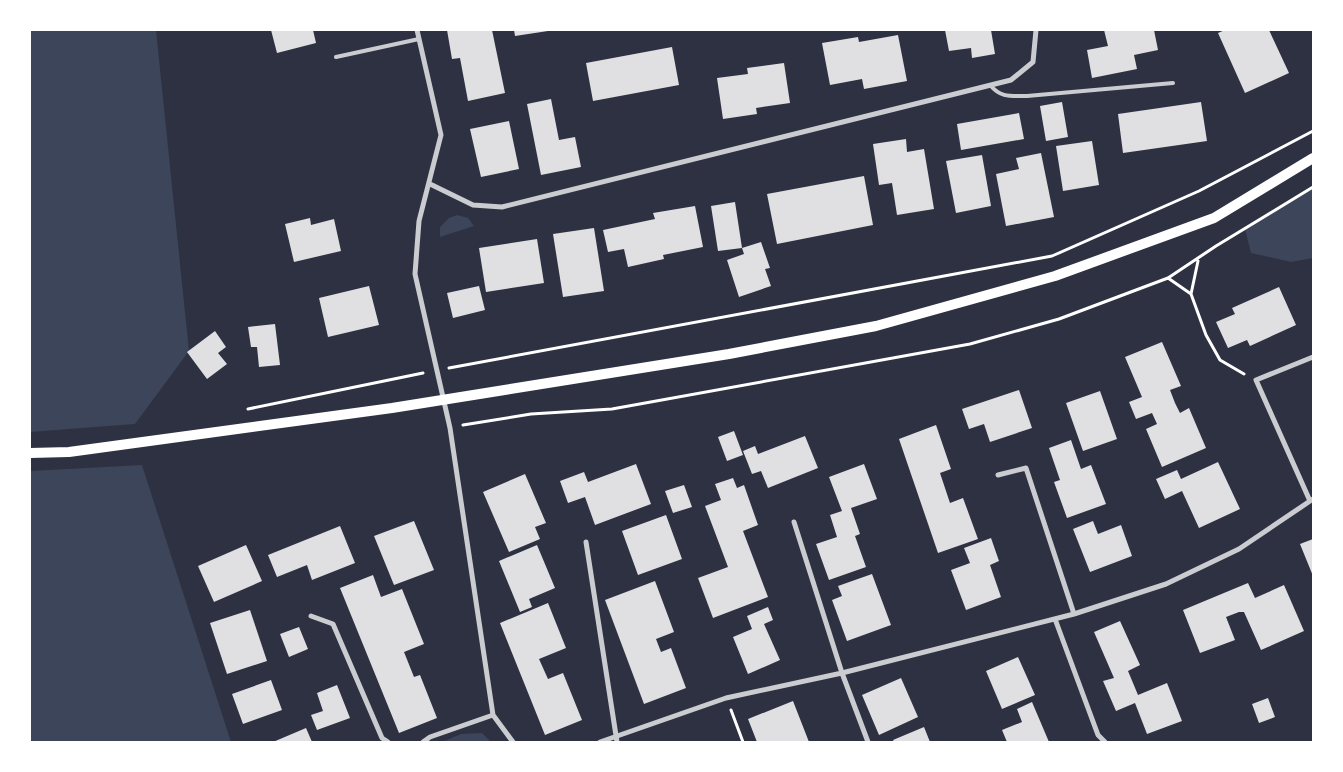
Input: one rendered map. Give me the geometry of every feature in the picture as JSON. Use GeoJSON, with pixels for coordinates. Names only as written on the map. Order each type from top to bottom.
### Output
{"type":"FeatureCollection","features":[{"type":"Feature","properties":{"kind":"main road"},"geometry":{"type":"LineString","coordinates":[[30,453],[69,452],[444,399],[729,354],[876,326],[1055,276],[1214,218],[1313,158]]}},
{"type":"Feature","properties":{"kind":"street"},"geometry":{"type":"LineString","coordinates":[[418,30],[441,135],[419,221],[415,274],[450,428],[493,714],[513,742]]}},
{"type":"Feature","properties":{"kind":"street"},"geometry":{"type":"LineString","coordinates":[[430,184],[472,205],[502,207],[1011,80],[1033,62],[1036,30]]}},
{"type":"Feature","properties":{"kind":"street"},"geometry":{"type":"LineString","coordinates":[[600,742],[616,739],[726,698],[842,672],[1074,614],[1166,584],[1231,553],[1312,500],[1256,380],[1313,357]]}},
{"type":"Feature","properties":{"kind":"street"},"geometry":{"type":"LineString","coordinates":[[998,475],[1026,468],[1074,614]]}},
{"type":"Feature","properties":{"kind":"street"},"geometry":{"type":"LineString","coordinates":[[794,522],[842,672],[868,742]]}},
{"type":"Feature","properties":{"kind":"street"},"geometry":{"type":"LineString","coordinates":[[586,542],[616,739]]}},
{"type":"Feature","properties":{"kind":"street"},"geometry":{"type":"LineString","coordinates":[[310,616],[333,624],[382,738],[388,742]]}},
{"type":"Feature","properties":{"kind":"street"},"geometry":{"type":"LineString","coordinates":[[1055,619],[1098,735],[1105,742]]}},
{"type":"Feature","properties":{"kind":"street"},"geometry":{"type":"LineString","coordinates":[[423,742],[430,737],[493,714]]}},
{"type":"Feature","properties":{"kind":"lane"},"geometry":{"type":"LineString","coordinates":[[336,57],[419,39]]}},
{"type":"Feature","properties":{"kind":"lane"},"geometry":{"type":"LineString","coordinates":[[990,85],[998,94],[1026,96],[1173,83]]}},
{"type":"Feature","properties":{"kind":"path"},"geometry":{"type":"LineString","coordinates":[[246,409],[438,370],[1052,256],[1199,191],[1313,131]]}},
{"type":"Feature","properties":{"kind":"path"},"geometry":{"type":"LineString","coordinates":[[450,428],[531,414],[612,409],[970,344],[1059,319],[1168,278],[1198,260],[1216,246],[1313,187]]}},
{"type":"Feature","properties":{"kind":"path"},"geometry":{"type":"LineString","coordinates":[[1198,260],[1191,294],[1206,335],[1220,360],[1256,380]]}},
{"type":"Feature","properties":{"kind":"path"},"geometry":{"type":"LineString","coordinates":[[1168,278],[1191,294]]}},
{"type":"Feature","properties":{"kind":"path"},"geometry":{"type":"LineString","coordinates":[[726,698],[743,742]]}},
{"type":"Feature","properties":{"kind":"shaded area"},"geometry":{"type":"Polygon","coordinates":[[[30,30],[156,30],[189,351],[135,424],[30,432],[30,30]]]}},
{"type":"Feature","properties":{"kind":"shaded area"},"geometry":{"type":"Polygon","coordinates":[[[1313,186],[1313,258],[1291,262],[1251,253],[1245,229],[1313,186]]]}},
{"type":"Feature","properties":{"kind":"shaded area"},"geometry":{"type":"Polygon","coordinates":[[[457,215],[468,218],[474,226],[440,237],[440,227],[449,218],[457,215]]]}},
{"type":"Feature","properties":{"kind":"shaded area"},"geometry":{"type":"Polygon","coordinates":[[[142,465],[231,742],[30,742],[30,471],[142,465]]]}},
{"type":"Feature","properties":{"kind":"shaded area"},"geometry":{"type":"Polygon","coordinates":[[[482,733],[491,742],[442,742],[461,734],[482,733]]]}},
{"type":"Feature","properties":{"kind":"building"},"geometry":{"type":"Polygon","coordinates":[[[271,30],[313,30],[316,43],[277,53],[271,30]]]}},
{"type":"Feature","properties":{"kind":"building"},"geometry":{"type":"Polygon","coordinates":[[[447,30],[492,30],[505,93],[468,101],[460,58],[452,59],[447,30]]]}},
{"type":"Feature","properties":{"kind":"building"},"geometry":{"type":"Polygon","coordinates":[[[514,30],[548,30],[548,31],[515,36],[514,30]]]}},
{"type":"Feature","properties":{"kind":"building"},"geometry":{"type":"Polygon","coordinates":[[[945,30],[991,30],[995,54],[972,58],[971,48],[949,51],[945,30]]]}},
{"type":"Feature","properties":{"kind":"building"},"geometry":{"type":"Polygon","coordinates":[[[1104,30],[1154,30],[1158,50],[1134,55],[1137,69],[1092,78],[1087,50],[1108,46],[1104,30]]]}},
{"type":"Feature","properties":{"kind":"building"},"geometry":{"type":"Polygon","coordinates":[[[1225,30],[1269,30],[1289,73],[1245,93],[1218,33],[1225,30]]]}},
{"type":"Feature","properties":{"kind":"building"},"geometry":{"type":"Polygon","coordinates":[[[898,35],[907,81],[864,89],[862,79],[830,85],[822,43],[858,37],[859,42],[898,35]]]}},
{"type":"Feature","properties":{"kind":"building"},"geometry":{"type":"Polygon","coordinates":[[[672,47],[679,85],[593,101],[586,63],[672,47]]]}},
{"type":"Feature","properties":{"kind":"building"},"geometry":{"type":"Polygon","coordinates":[[[784,63],[790,103],[756,108],[757,114],[723,119],[717,78],[748,74],[747,68],[784,63]]]}},
{"type":"Feature","properties":{"kind":"building"},"geometry":{"type":"Polygon","coordinates":[[[551,99],[559,140],[575,137],[581,167],[541,175],[527,104],[551,99]]]}},
{"type":"Feature","properties":{"kind":"building"},"geometry":{"type":"Polygon","coordinates":[[[1062,102],[1068,137],[1046,141],[1040,106],[1062,102]]]}},
{"type":"Feature","properties":{"kind":"building"},"geometry":{"type":"Polygon","coordinates":[[[1201,102],[1207,141],[1123,153],[1118,114],[1201,102]]]}},
{"type":"Feature","properties":{"kind":"building"},"geometry":{"type":"Polygon","coordinates":[[[1019,113],[1024,139],[961,150],[957,124],[1019,113]]]}},
{"type":"Feature","properties":{"kind":"building"},"geometry":{"type":"Polygon","coordinates":[[[509,121],[519,169],[481,177],[470,129],[509,121]]]}},
{"type":"Feature","properties":{"kind":"building"},"geometry":{"type":"Polygon","coordinates":[[[906,139],[907,152],[924,149],[934,209],[897,215],[892,183],[879,185],[873,144],[906,139]]]}},
{"type":"Feature","properties":{"kind":"building"},"geometry":{"type":"Polygon","coordinates":[[[1092,141],[1099,185],[1063,191],[1056,146],[1092,141]]]}},
{"type":"Feature","properties":{"kind":"building"},"geometry":{"type":"Polygon","coordinates":[[[1041,153],[1054,217],[1006,226],[996,174],[1019,169],[1016,158],[1041,153]]]}},
{"type":"Feature","properties":{"kind":"building"},"geometry":{"type":"Polygon","coordinates":[[[982,155],[991,206],[956,213],[946,161],[982,155]]]}},
{"type":"Feature","properties":{"kind":"building"},"geometry":{"type":"Polygon","coordinates":[[[864,176],[873,225],[777,244],[767,194],[864,176]]]}},
{"type":"Feature","properties":{"kind":"building"},"geometry":{"type":"Polygon","coordinates":[[[735,202],[742,248],[718,251],[711,206],[735,202]]]}},
{"type":"Feature","properties":{"kind":"building"},"geometry":{"type":"Polygon","coordinates":[[[695,206],[703,247],[663,255],[664,259],[628,267],[624,249],[608,252],[603,230],[655,219],[653,213],[695,206]]]}},
{"type":"Feature","properties":{"kind":"building"},"geometry":{"type":"Polygon","coordinates":[[[310,218],[311,225],[334,219],[341,251],[294,262],[285,224],[310,218]]]}},
{"type":"Feature","properties":{"kind":"building"},"geometry":{"type":"Polygon","coordinates":[[[594,228],[604,291],[563,297],[553,234],[594,228]]]}},
{"type":"Feature","properties":{"kind":"building"},"geometry":{"type":"Polygon","coordinates":[[[537,239],[544,283],[486,292],[479,248],[537,239]]]}},
{"type":"Feature","properties":{"kind":"building"},"geometry":{"type":"Polygon","coordinates":[[[761,242],[770,268],[765,269],[771,286],[739,297],[727,260],[744,254],[742,248],[761,242]]]}},
{"type":"Feature","properties":{"kind":"building"},"geometry":{"type":"Polygon","coordinates":[[[369,286],[379,325],[328,337],[319,298],[369,286]]]}},
{"type":"Feature","properties":{"kind":"building"},"geometry":{"type":"Polygon","coordinates":[[[479,286],[485,310],[453,318],[447,293],[479,286]]]}},
{"type":"Feature","properties":{"kind":"building"},"geometry":{"type":"Polygon","coordinates":[[[1279,287],[1296,325],[1250,346],[1247,340],[1228,348],[1216,322],[1235,314],[1232,308],[1279,287]]]}},
{"type":"Feature","properties":{"kind":"building"},"geometry":{"type":"Polygon","coordinates":[[[275,324],[280,365],[259,367],[257,347],[251,347],[248,327],[275,324]]]}},
{"type":"Feature","properties":{"kind":"building"},"geometry":{"type":"Polygon","coordinates":[[[215,331],[226,347],[218,353],[227,364],[207,379],[187,352],[215,331]]]}},
{"type":"Feature","properties":{"kind":"building"},"geometry":{"type":"Polygon","coordinates":[[[1162,342],[1181,386],[1170,390],[1175,403],[1180,413],[1189,408],[1206,448],[1162,467],[1146,429],[1157,424],[1152,413],[1136,419],[1129,402],[1142,397],[1125,357],[1162,342]]]}},
{"type":"Feature","properties":{"kind":"building"},"geometry":{"type":"Polygon","coordinates":[[[1019,390],[1032,428],[990,442],[984,424],[969,429],[962,409],[1019,390]]]}},
{"type":"Feature","properties":{"kind":"building"},"geometry":{"type":"Polygon","coordinates":[[[1100,391],[1117,439],[1083,451],[1066,403],[1100,391]]]}},
{"type":"Feature","properties":{"kind":"building"},"geometry":{"type":"Polygon","coordinates":[[[936,425],[951,469],[940,473],[950,503],[963,498],[978,539],[938,553],[899,439],[936,425]]]}},
{"type":"Feature","properties":{"kind":"building"},"geometry":{"type":"Polygon","coordinates":[[[734,431],[743,455],[727,461],[718,437],[734,431]]]}},
{"type":"Feature","properties":{"kind":"building"},"geometry":{"type":"Polygon","coordinates":[[[805,436],[818,468],[768,488],[761,471],[752,474],[743,451],[755,446],[758,454],[805,436]]]}},
{"type":"Feature","properties":{"kind":"building"},"geometry":{"type":"Polygon","coordinates":[[[1071,440],[1081,469],[1091,465],[1106,504],[1067,518],[1054,482],[1060,480],[1049,448],[1071,440]]]}},
{"type":"Feature","properties":{"kind":"building"},"geometry":{"type":"Polygon","coordinates":[[[1218,462],[1240,509],[1199,528],[1182,491],[1165,499],[1156,479],[1177,470],[1181,479],[1218,462]]]}},
{"type":"Feature","properties":{"kind":"building"},"geometry":{"type":"Polygon","coordinates":[[[636,464],[651,504],[595,525],[585,497],[568,503],[560,481],[584,472],[588,482],[636,464]]]}},
{"type":"Feature","properties":{"kind":"building"},"geometry":{"type":"Polygon","coordinates":[[[864,464],[877,499],[851,508],[860,534],[855,536],[866,567],[829,580],[816,544],[837,537],[830,515],[842,511],[829,477],[864,464]]]}},
{"type":"Feature","properties":{"kind":"building"},"geometry":{"type":"Polygon","coordinates":[[[525,474],[546,523],[535,527],[540,539],[509,552],[483,492],[525,474]]]}},
{"type":"Feature","properties":{"kind":"building"},"geometry":{"type":"Polygon","coordinates":[[[733,478],[737,488],[744,485],[758,525],[743,531],[768,597],[713,618],[698,578],[728,567],[705,506],[721,500],[715,484],[733,478]]]}},
{"type":"Feature","properties":{"kind":"building"},"geometry":{"type":"Polygon","coordinates":[[[684,485],[692,507],[673,513],[665,491],[684,485]]]}},
{"type":"Feature","properties":{"kind":"building"},"geometry":{"type":"Polygon","coordinates":[[[666,515],[682,559],[638,575],[622,531],[666,515]]]}},
{"type":"Feature","properties":{"kind":"building"},"geometry":{"type":"Polygon","coordinates":[[[414,521],[434,570],[394,585],[374,536],[414,521]]]}},
{"type":"Feature","properties":{"kind":"building"},"geometry":{"type":"Polygon","coordinates":[[[1093,521],[1098,534],[1121,525],[1132,556],[1090,572],[1073,529],[1093,521]]]}},
{"type":"Feature","properties":{"kind":"building"},"geometry":{"type":"Polygon","coordinates":[[[340,526],[355,563],[312,580],[307,565],[277,577],[268,555],[340,526]]]}},
{"type":"Feature","properties":{"kind":"building"},"geometry":{"type":"Polygon","coordinates":[[[991,538],[999,561],[990,565],[1001,597],[966,610],[951,570],[970,563],[964,548],[991,538]]]}},
{"type":"Feature","properties":{"kind":"building"},"geometry":{"type":"Polygon","coordinates":[[[1313,539],[1313,576],[1300,544],[1313,539]]]}},
{"type":"Feature","properties":{"kind":"building"},"geometry":{"type":"Polygon","coordinates":[[[246,545],[262,581],[214,602],[198,566],[246,545]]]}},
{"type":"Feature","properties":{"kind":"building"},"geometry":{"type":"Polygon","coordinates":[[[537,545],[555,588],[529,599],[532,607],[520,612],[499,561],[537,545]]]}},
{"type":"Feature","properties":{"kind":"building"},"geometry":{"type":"Polygon","coordinates":[[[872,574],[891,625],[847,641],[832,600],[842,596],[838,586],[872,574]]]}},
{"type":"Feature","properties":{"kind":"building"},"geometry":{"type":"Polygon","coordinates":[[[373,575],[381,597],[402,589],[424,644],[404,652],[414,677],[420,675],[437,718],[399,733],[340,588],[373,575]]]}},
{"type":"Feature","properties":{"kind":"building"},"geometry":{"type":"Polygon","coordinates":[[[655,581],[674,632],[656,639],[661,652],[671,648],[686,688],[644,704],[605,600],[655,581]]]}},
{"type":"Feature","properties":{"kind":"building"},"geometry":{"type":"Polygon","coordinates":[[[1248,583],[1255,598],[1284,585],[1304,631],[1261,650],[1244,612],[1239,612],[1226,617],[1235,640],[1200,653],[1183,610],[1248,583]]]}},
{"type":"Feature","properties":{"kind":"building"},"geometry":{"type":"Polygon","coordinates":[[[548,603],[566,648],[539,659],[548,679],[563,673],[582,720],[545,735],[500,623],[548,603]]]}},
{"type":"Feature","properties":{"kind":"building"},"geometry":{"type":"Polygon","coordinates":[[[768,607],[773,620],[764,624],[780,660],[748,674],[733,637],[752,629],[747,616],[768,607]]]}},
{"type":"Feature","properties":{"kind":"building"},"geometry":{"type":"Polygon","coordinates":[[[250,610],[267,661],[227,674],[210,623],[250,610]]]}},
{"type":"Feature","properties":{"kind":"building"},"geometry":{"type":"Polygon","coordinates":[[[1120,621],[1140,665],[1128,671],[1138,695],[1167,683],[1182,721],[1147,734],[1135,703],[1116,711],[1103,681],[1114,678],[1094,632],[1120,621]]]}},
{"type":"Feature","properties":{"kind":"building"},"geometry":{"type":"Polygon","coordinates":[[[299,627],[308,649],[289,657],[280,634],[299,627]]]}},
{"type":"Feature","properties":{"kind":"building"},"geometry":{"type":"Polygon","coordinates":[[[1018,657],[1035,695],[1002,709],[986,671],[1018,657]]]}},
{"type":"Feature","properties":{"kind":"building"},"geometry":{"type":"Polygon","coordinates":[[[901,678],[918,717],[879,735],[862,695],[901,678]]]}},
{"type":"Feature","properties":{"kind":"building"},"geometry":{"type":"Polygon","coordinates":[[[271,680],[282,710],[243,724],[232,694],[271,680]]]}},
{"type":"Feature","properties":{"kind":"building"},"geometry":{"type":"Polygon","coordinates":[[[337,685],[350,718],[317,730],[311,715],[323,711],[317,693],[337,685]]]}},
{"type":"Feature","properties":{"kind":"building"},"geometry":{"type":"Polygon","coordinates":[[[1268,698],[1275,717],[1259,723],[1252,704],[1268,698]]]}},
{"type":"Feature","properties":{"kind":"building"},"geometry":{"type":"Polygon","coordinates":[[[793,701],[809,742],[757,742],[748,719],[793,701]]]}},
{"type":"Feature","properties":{"kind":"building"},"geometry":{"type":"Polygon","coordinates":[[[1032,702],[1049,742],[1007,742],[1002,730],[1022,722],[1017,709],[1032,702]]]}},
{"type":"Feature","properties":{"kind":"building"},"geometry":{"type":"Polygon","coordinates":[[[924,727],[930,742],[894,742],[893,740],[924,727]]]}},
{"type":"Feature","properties":{"kind":"building"},"geometry":{"type":"Polygon","coordinates":[[[306,728],[312,742],[273,742],[306,728]]]}}]}
